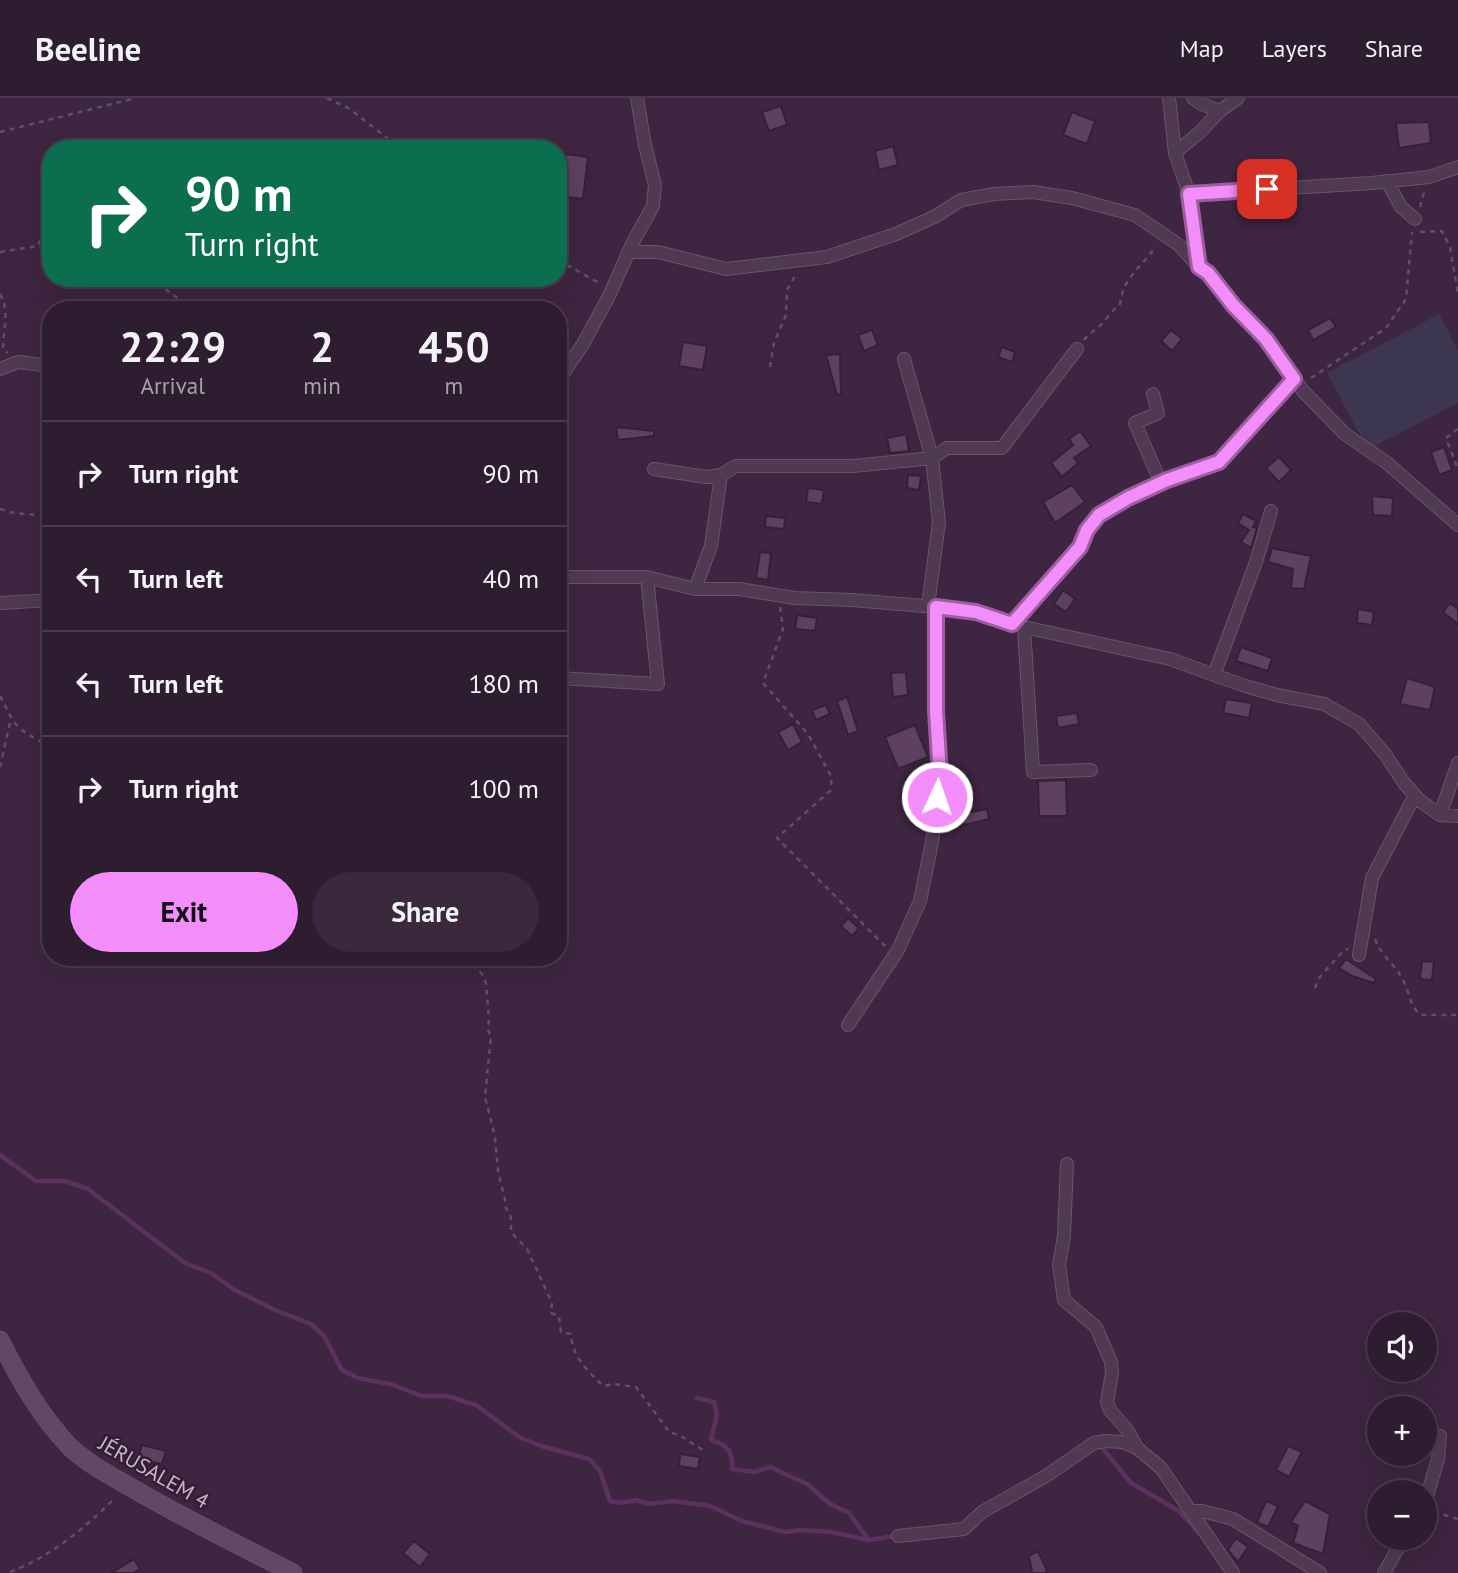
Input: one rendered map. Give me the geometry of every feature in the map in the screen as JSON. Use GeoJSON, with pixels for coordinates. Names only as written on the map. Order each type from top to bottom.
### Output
{"type":"FeatureCollection","features":[{"type":"Feature","properties":{"kind":"street"},"geometry":{"type":"LineString","coordinates":[[567,367],[609,296],[628,252],[653,206],[655,185],[637,98]]}},
{"type":"Feature","properties":{"kind":"street"},"geometry":{"type":"LineString","coordinates":[[1169,98],[1174,153],[1189,194],[1199,267]]}},
{"type":"Feature","properties":{"kind":"street"},"geometry":{"type":"LineString","coordinates":[[1193,98],[1220,111]]}},
{"type":"Feature","properties":{"kind":"street"},"geometry":{"type":"LineString","coordinates":[[1174,153],[1238,98]]}},
{"type":"Feature","properties":{"kind":"street"},"geometry":{"type":"LineString","coordinates":[[1189,194],[1429,177],[1458,167]]}},
{"type":"Feature","properties":{"kind":"street"},"geometry":{"type":"LineString","coordinates":[[1387,181],[1401,207],[1415,219]]}},
{"type":"Feature","properties":{"kind":"street"},"geometry":{"type":"LineString","coordinates":[[628,252],[658,253],[726,269],[827,257],[897,234],[936,216],[961,200],[994,194],[1033,192],[1072,198],[1135,215],[1179,245],[1208,273],[1233,305],[1266,339],[1297,382],[1345,434],[1387,463],[1458,525]]}},
{"type":"Feature","properties":{"kind":"street"},"geometry":{"type":"LineString","coordinates":[[654,469],[706,477],[721,475],[736,466],[853,466],[932,458],[947,448],[1002,448],[1077,349]]}},
{"type":"Feature","properties":{"kind":"street"},"geometry":{"type":"LineString","coordinates":[[848,1025],[898,950],[920,901],[934,829],[940,775],[932,607],[939,522],[932,458],[904,359]]}},
{"type":"Feature","properties":{"kind":"street"},"geometry":{"type":"LineString","coordinates":[[0,369],[18,362],[42,365]]}},
{"type":"Feature","properties":{"kind":"street"},"geometry":{"type":"LineString","coordinates":[[1091,770],[1033,772],[1018,625],[1080,547],[1087,530],[1099,515],[1161,483],[1219,462],[1297,382]]}},
{"type":"Feature","properties":{"kind":"street"},"geometry":{"type":"LineString","coordinates":[[1153,394],[1158,412],[1135,423],[1161,483]]}},
{"type":"Feature","properties":{"kind":"street"},"geometry":{"type":"LineString","coordinates":[[695,589],[711,546],[721,475]]}},
{"type":"Feature","properties":{"kind":"street"},"geometry":{"type":"LineString","coordinates":[[1214,674],[1256,562],[1271,511]]}},
{"type":"Feature","properties":{"kind":"street"},"geometry":{"type":"LineString","coordinates":[[567,577],[648,577],[695,589],[739,589],[779,596],[976,612],[1018,625],[1170,659],[1277,695],[1324,704],[1359,724],[1415,795],[1440,815],[1458,816]]}},
{"type":"Feature","properties":{"kind":"street"},"geometry":{"type":"LineString","coordinates":[[567,679],[658,684],[648,577]]}},
{"type":"Feature","properties":{"kind":"street"},"geometry":{"type":"LineString","coordinates":[[0,603],[42,601]]}},
{"type":"Feature","properties":{"kind":"street"},"geometry":{"type":"LineString","coordinates":[[1440,815],[1458,763]]}},
{"type":"Feature","properties":{"kind":"street"},"geometry":{"type":"LineString","coordinates":[[1360,949],[1372,878],[1415,795]]}},
{"type":"Feature","properties":{"kind":"street"},"geometry":{"type":"LineString","coordinates":[[1068,1164],[1064,1236],[1059,1265],[1064,1300],[1096,1327],[1111,1362],[1107,1402],[1136,1448]]}},
{"type":"Feature","properties":{"kind":"street","name":"JÉRUSALEM 4"},"geometry":{"type":"LineString","coordinates":[[0,1339],[43,1416],[71,1448],[95,1467],[168,1509],[293,1573]]}},
{"type":"Feature","properties":{"kind":"street"},"geometry":{"type":"LineString","coordinates":[[1432,1480],[1438,1459],[1440,1436]]}},
{"type":"Feature","properties":{"kind":"street"},"geometry":{"type":"LineString","coordinates":[[898,1536],[964,1529],[982,1512],[1046,1476],[1094,1443],[1122,1442],[1136,1448],[1161,1468],[1231,1571]]}},
{"type":"Feature","properties":{"kind":"street"},"geometry":{"type":"LineString","coordinates":[[1191,1511],[1233,1519],[1320,1573]]}},
{"type":"Feature","properties":{"kind":"street"},"geometry":{"type":"LineString","coordinates":[[1384,1573],[1397,1550]]}},
{"type":"Feature","properties":{"kind":"path"},"geometry":{"type":"LineString","coordinates":[[0,132],[136,98]]}},
{"type":"Feature","properties":{"kind":"path"},"geometry":{"type":"LineString","coordinates":[[327,98],[350,109],[390,140]]}},
{"type":"Feature","properties":{"kind":"path"},"geometry":{"type":"LineString","coordinates":[[1415,219],[1429,177]]}},
{"type":"Feature","properties":{"kind":"path"},"geometry":{"type":"LineString","coordinates":[[1297,382],[1386,328],[1406,299],[1412,232],[1442,231],[1450,247],[1458,294]]}},
{"type":"Feature","properties":{"kind":"path"},"geometry":{"type":"LineString","coordinates":[[1077,349],[1089,333],[1100,326],[1107,314],[1120,304],[1121,292],[1128,285],[1130,274],[1150,256],[1164,234]]}},
{"type":"Feature","properties":{"kind":"path"},"geometry":{"type":"LineString","coordinates":[[37,246],[42,240]]}},
{"type":"Feature","properties":{"kind":"path"},"geometry":{"type":"LineString","coordinates":[[0,253],[42,247]]}},
{"type":"Feature","properties":{"kind":"path"},"geometry":{"type":"LineString","coordinates":[[770,367],[774,343],[786,315],[787,290],[798,270],[814,259]]}},
{"type":"Feature","properties":{"kind":"path"},"geometry":{"type":"LineString","coordinates":[[567,265],[600,282],[609,296]]}},
{"type":"Feature","properties":{"kind":"path"},"geometry":{"type":"LineString","coordinates":[[162,287],[182,301]]}},
{"type":"Feature","properties":{"kind":"path"},"geometry":{"type":"LineString","coordinates":[[0,294],[6,311],[3,349],[18,362]]}},
{"type":"Feature","properties":{"kind":"path"},"geometry":{"type":"LineString","coordinates":[[1458,429],[1446,438],[1458,468]]}},
{"type":"Feature","properties":{"kind":"path"},"geometry":{"type":"LineString","coordinates":[[0,509],[37,515]]}},
{"type":"Feature","properties":{"kind":"path"},"geometry":{"type":"LineString","coordinates":[[779,596],[783,629],[763,683],[808,733],[832,778],[830,791],[777,838],[885,946],[898,950]]}},
{"type":"Feature","properties":{"kind":"path"},"geometry":{"type":"LineString","coordinates":[[0,696],[11,718],[21,730],[42,742]]}},
{"type":"Feature","properties":{"kind":"path"},"geometry":{"type":"LineString","coordinates":[[0,767],[11,718]]}},
{"type":"Feature","properties":{"kind":"path"},"geometry":{"type":"LineString","coordinates":[[1365,917],[1379,953],[1390,960],[1404,981],[1416,1012],[1421,1015],[1458,1015]]}},
{"type":"Feature","properties":{"kind":"path"},"geometry":{"type":"LineString","coordinates":[[1315,988],[1318,979],[1343,951],[1360,949]]}},
{"type":"Feature","properties":{"kind":"path"},"geometry":{"type":"LineString","coordinates":[[474,966],[486,983],[488,1030],[491,1036],[485,1097],[505,1206],[511,1217],[511,1232],[527,1250],[552,1303],[551,1313],[559,1315],[561,1332],[571,1334],[574,1350],[585,1368],[603,1386],[614,1384],[636,1387],[670,1433],[679,1433],[694,1446],[704,1450]]}},
{"type":"Feature","properties":{"kind":"path"},"geometry":{"type":"LineString","coordinates":[[10,1572],[32,1563],[90,1523],[128,1486]]}},
{"type":"Feature","properties":{"kind":"path"},"geometry":{"type":"LineString","coordinates":[[1437,1512],[1458,1519]]}},
{"type":"Feature","properties":{"kind":"shaded area"},"geometry":{"type":"Polygon","coordinates":[[[1439,314],[1458,350],[1458,403],[1368,450],[1327,373],[1439,314]]]}},
{"type":"Feature","properties":{"kind":"building"},"geometry":{"type":"Polygon","coordinates":[[[781,106],[787,125],[769,131],[762,112],[781,106]]]}},
{"type":"Feature","properties":{"kind":"building"},"geometry":{"type":"Polygon","coordinates":[[[1072,112],[1095,121],[1087,144],[1063,135],[1072,112]]]}},
{"type":"Feature","properties":{"kind":"building"},"geometry":{"type":"Polygon","coordinates":[[[1429,122],[1431,143],[1399,148],[1396,123],[1429,122]]]}},
{"type":"Feature","properties":{"kind":"building"},"geometry":{"type":"Polygon","coordinates":[[[893,146],[898,165],[879,170],[875,151],[893,146]]]}},
{"type":"Feature","properties":{"kind":"building"},"geometry":{"type":"Polygon","coordinates":[[[567,154],[588,157],[583,199],[567,197],[567,154]]]}},
{"type":"Feature","properties":{"kind":"building"},"geometry":{"type":"Polygon","coordinates":[[[1330,318],[1336,327],[1313,340],[1308,330],[1330,318]]]}},
{"type":"Feature","properties":{"kind":"building"},"geometry":{"type":"Polygon","coordinates":[[[872,330],[878,345],[864,351],[858,335],[872,330]]]}},
{"type":"Feature","properties":{"kind":"building"},"geometry":{"type":"Polygon","coordinates":[[[1171,330],[1182,339],[1172,351],[1161,341],[1171,330]]]}},
{"type":"Feature","properties":{"kind":"building"},"geometry":{"type":"Polygon","coordinates":[[[683,342],[707,346],[703,370],[679,366],[683,342]]]}},
{"type":"Feature","properties":{"kind":"building"},"geometry":{"type":"Polygon","coordinates":[[[1002,347],[1015,352],[1012,362],[998,357],[1002,347]]]}},
{"type":"Feature","properties":{"kind":"building"},"geometry":{"type":"Polygon","coordinates":[[[840,354],[841,394],[837,395],[826,355],[840,354]]]}},
{"type":"Feature","properties":{"kind":"building"},"geometry":{"type":"Polygon","coordinates":[[[616,427],[654,431],[654,436],[618,440],[616,427]]]}},
{"type":"Feature","properties":{"kind":"building"},"geometry":{"type":"Polygon","coordinates":[[[1080,431],[1091,446],[1074,458],[1078,463],[1062,477],[1051,463],[1073,445],[1069,439],[1080,431]]]}},
{"type":"Feature","properties":{"kind":"building"},"geometry":{"type":"Polygon","coordinates":[[[906,434],[909,451],[890,453],[887,438],[906,434]]]}},
{"type":"Feature","properties":{"kind":"building"},"geometry":{"type":"Polygon","coordinates":[[[1444,447],[1452,470],[1439,475],[1431,452],[1444,447]]]}},
{"type":"Feature","properties":{"kind":"building"},"geometry":{"type":"Polygon","coordinates":[[[1279,457],[1291,470],[1279,482],[1266,468],[1279,457]]]}},
{"type":"Feature","properties":{"kind":"building"},"geometry":{"type":"Polygon","coordinates":[[[908,475],[921,476],[919,490],[907,488],[908,475]]]}},
{"type":"Feature","properties":{"kind":"building"},"geometry":{"type":"Polygon","coordinates":[[[1072,485],[1085,502],[1055,523],[1043,502],[1072,485]]]}},
{"type":"Feature","properties":{"kind":"building"},"geometry":{"type":"Polygon","coordinates":[[[808,488],[824,490],[822,504],[806,502],[808,488]]]}},
{"type":"Feature","properties":{"kind":"building"},"geometry":{"type":"Polygon","coordinates":[[[1372,496],[1393,498],[1392,516],[1373,515],[1372,496]]]}},
{"type":"Feature","properties":{"kind":"building"},"geometry":{"type":"Polygon","coordinates":[[[1243,514],[1256,521],[1253,527],[1257,528],[1251,548],[1241,542],[1249,530],[1238,523],[1243,514]]]}},
{"type":"Feature","properties":{"kind":"building"},"geometry":{"type":"Polygon","coordinates":[[[766,516],[785,518],[784,529],[765,527],[766,516]]]}},
{"type":"Feature","properties":{"kind":"building"},"geometry":{"type":"Polygon","coordinates":[[[1272,548],[1311,556],[1304,589],[1291,588],[1293,569],[1268,562],[1272,548]]]}},
{"type":"Feature","properties":{"kind":"building"},"geometry":{"type":"Polygon","coordinates":[[[760,552],[771,553],[768,580],[756,578],[760,552]]]}},
{"type":"Feature","properties":{"kind":"building"},"geometry":{"type":"Polygon","coordinates":[[[1063,590],[1075,599],[1066,612],[1054,604],[1063,590]]]}},
{"type":"Feature","properties":{"kind":"building"},"geometry":{"type":"Polygon","coordinates":[[[1450,603],[1458,609],[1458,624],[1443,612],[1450,603]]]}},
{"type":"Feature","properties":{"kind":"building"},"geometry":{"type":"Polygon","coordinates":[[[1358,609],[1374,612],[1372,625],[1357,623],[1358,609]]]}},
{"type":"Feature","properties":{"kind":"building"},"geometry":{"type":"Polygon","coordinates":[[[797,615],[817,618],[815,631],[795,629],[797,615]]]}},
{"type":"Feature","properties":{"kind":"building"},"geometry":{"type":"Polygon","coordinates":[[[1241,647],[1272,658],[1268,671],[1236,661],[1241,647]]]}},
{"type":"Feature","properties":{"kind":"building"},"geometry":{"type":"Polygon","coordinates":[[[906,672],[908,695],[893,697],[891,673],[906,672]]]}},
{"type":"Feature","properties":{"kind":"building"},"geometry":{"type":"Polygon","coordinates":[[[1407,678],[1435,687],[1430,710],[1400,704],[1407,678]]]}},
{"type":"Feature","properties":{"kind":"building"},"geometry":{"type":"Polygon","coordinates":[[[847,697],[858,731],[848,735],[837,701],[847,697]]]}},
{"type":"Feature","properties":{"kind":"building"},"geometry":{"type":"Polygon","coordinates":[[[1226,699],[1252,703],[1249,718],[1223,713],[1226,699]]]}},
{"type":"Feature","properties":{"kind":"building"},"geometry":{"type":"Polygon","coordinates":[[[826,705],[830,714],[816,720],[812,710],[826,705]]]}},
{"type":"Feature","properties":{"kind":"building"},"geometry":{"type":"Polygon","coordinates":[[[1077,713],[1079,724],[1058,728],[1056,716],[1077,713]]]}},
{"type":"Feature","properties":{"kind":"building"},"geometry":{"type":"Polygon","coordinates":[[[793,724],[802,742],[788,750],[778,732],[793,724]]]}},
{"type":"Feature","properties":{"kind":"building"},"geometry":{"type":"Polygon","coordinates":[[[915,725],[928,757],[898,769],[885,737],[915,725]]]}},
{"type":"Feature","properties":{"kind":"building"},"geometry":{"type":"Polygon","coordinates":[[[1066,780],[1067,816],[1039,816],[1038,781],[1066,780]]]}},
{"type":"Feature","properties":{"kind":"building"},"geometry":{"type":"Polygon","coordinates":[[[987,809],[989,819],[969,824],[943,825],[944,818],[987,809]]]}},
{"type":"Feature","properties":{"kind":"building"},"geometry":{"type":"Polygon","coordinates":[[[848,918],[859,928],[852,936],[841,926],[848,918]]]}},
{"type":"Feature","properties":{"kind":"building"},"geometry":{"type":"Polygon","coordinates":[[[1346,959],[1376,979],[1374,983],[1352,976],[1339,968],[1346,959]]]}},
{"type":"Feature","properties":{"kind":"building"},"geometry":{"type":"Polygon","coordinates":[[[1422,961],[1434,962],[1432,980],[1420,979],[1422,961]]]}},
{"type":"Feature","properties":{"kind":"building"},"geometry":{"type":"Polygon","coordinates":[[[142,1445],[166,1451],[162,1464],[138,1459],[142,1445]]]}},
{"type":"Feature","properties":{"kind":"building"},"geometry":{"type":"Polygon","coordinates":[[[1288,1446],[1302,1452],[1289,1477],[1276,1470],[1288,1446]]]}},
{"type":"Feature","properties":{"kind":"building"},"geometry":{"type":"Polygon","coordinates":[[[680,1454],[700,1457],[698,1469],[679,1466],[680,1454]]]}},
{"type":"Feature","properties":{"kind":"building"},"geometry":{"type":"Polygon","coordinates":[[[1266,1501],[1278,1506],[1268,1527],[1257,1522],[1266,1501]]]}},
{"type":"Feature","properties":{"kind":"building"},"geometry":{"type":"Polygon","coordinates":[[[1305,1501],[1330,1514],[1323,1554],[1293,1543],[1298,1526],[1291,1522],[1305,1501]]]}},
{"type":"Feature","properties":{"kind":"building"},"geometry":{"type":"Polygon","coordinates":[[[1236,1538],[1248,1547],[1238,1562],[1228,1550],[1236,1538]]]}},
{"type":"Feature","properties":{"kind":"building"},"geometry":{"type":"Polygon","coordinates":[[[414,1541],[430,1554],[420,1567],[403,1553],[414,1541]]]}},
{"type":"Feature","properties":{"kind":"building"},"geometry":{"type":"Polygon","coordinates":[[[1038,1551],[1047,1573],[1032,1573],[1029,1556],[1038,1551]]]}},
{"type":"Feature","properties":{"kind":"building"},"geometry":{"type":"Polygon","coordinates":[[[134,1559],[140,1569],[133,1573],[111,1573],[134,1559]]]}},
{"type":"Feature","properties":{"kind":"waterway"},"geometry":{"type":"LineString","coordinates":[[0,1155],[36,1181],[65,1181],[88,1189],[185,1263],[211,1273],[233,1289],[275,1310],[311,1324],[324,1336],[342,1370],[358,1378],[390,1384],[422,1396],[447,1396],[476,1405],[521,1438],[589,1459],[600,1471],[610,1501],[622,1503],[636,1500],[648,1504],[674,1501],[710,1506],[742,1521],[785,1532],[831,1532],[869,1540],[895,1536]]}},
{"type":"Feature","properties":{"kind":"waterway"},"geometry":{"type":"LineString","coordinates":[[697,1398],[714,1402],[717,1414],[711,1440],[722,1444],[728,1450],[732,1458],[732,1469],[755,1472],[770,1467],[807,1484],[830,1504],[849,1513],[868,1539]]}},
{"type":"Feature","properties":{"kind":"waterway"},"geometry":{"type":"LineString","coordinates":[[1100,1445],[1131,1483],[1179,1511],[1199,1533]]}},
{"type":"Feature","properties":{"kind":"route"},"geometry":{"type":"LineString","coordinates":[[937,797],[940,775],[936,711],[936,607],[976,612],[1012,624],[1080,547],[1087,530],[1099,515],[1167,480],[1219,462],[1294,379],[1266,339],[1233,305],[1208,273],[1199,267],[1189,194],[1267,189]]}}]}
